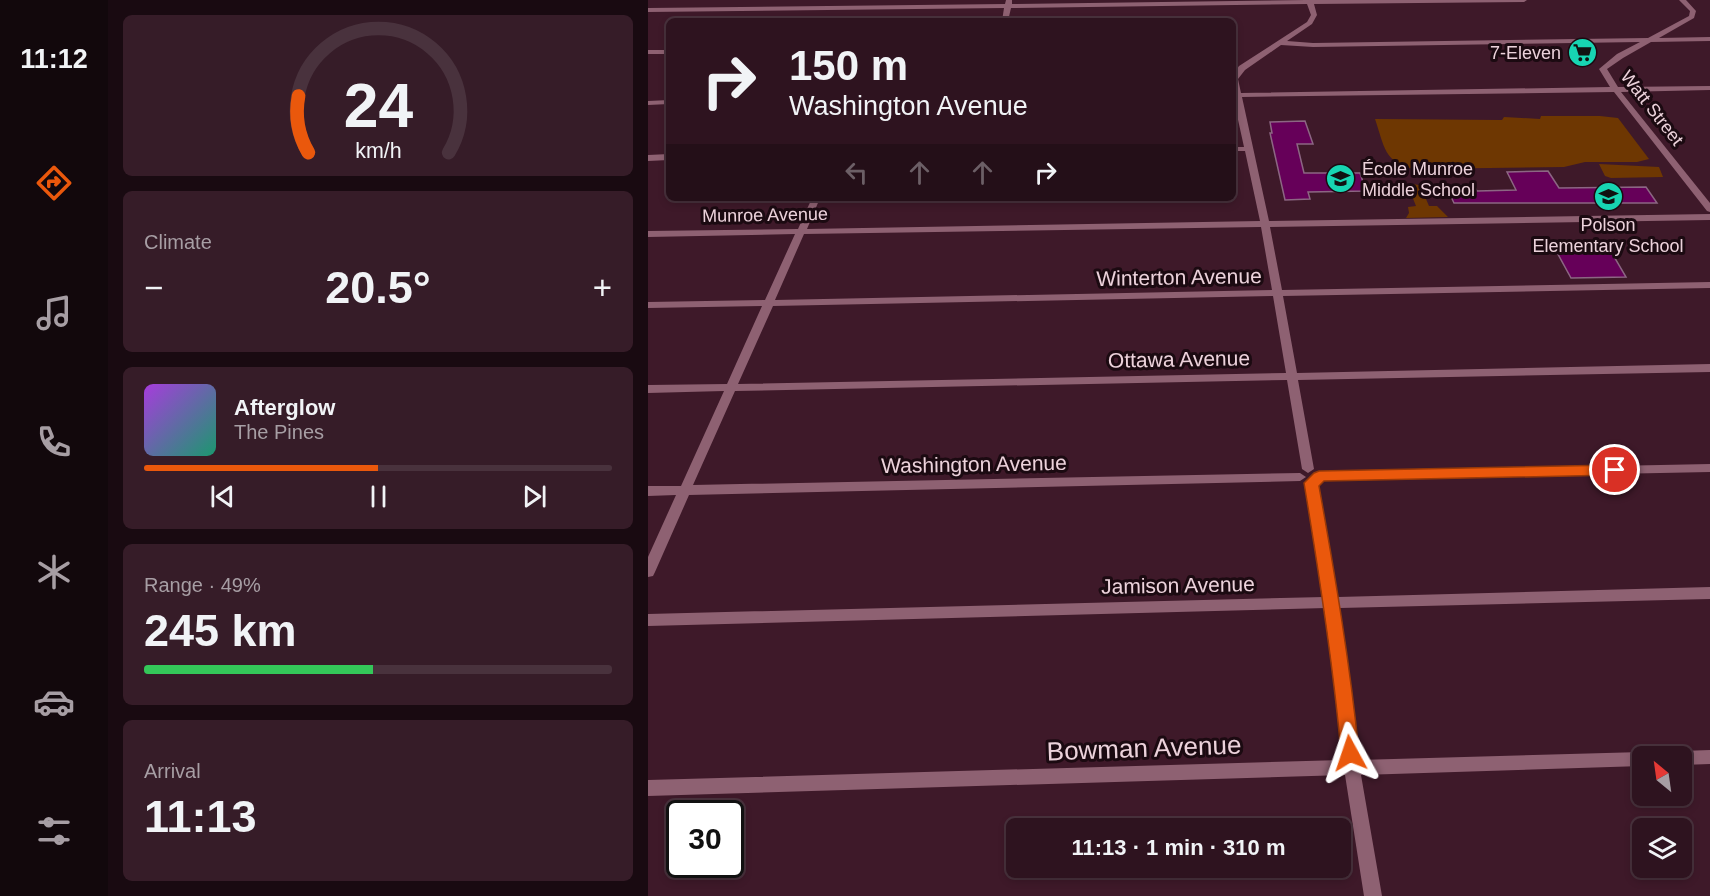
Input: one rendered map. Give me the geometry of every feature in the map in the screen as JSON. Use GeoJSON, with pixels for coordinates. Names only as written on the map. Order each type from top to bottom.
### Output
{"type":"FeatureCollection","features":[{"type":"Feature","properties":{"kind":"street"},"geometry":{"type":"LineString","coordinates":[[648,10],[1009,3],[1524,0]]}},
{"type":"Feature","properties":{"kind":"street","name":"Watt Street"},"geometry":{"type":"LineString","coordinates":[[1682,0],[1692,11],[1692,17],[1605,65],[1604,74],[1710,209]]}},
{"type":"Feature","properties":{"kind":"street"},"geometry":{"type":"LineString","coordinates":[[1236,74],[1313,18],[1309,1]]}},
{"type":"Feature","properties":{"kind":"street"},"geometry":{"type":"LineString","coordinates":[[1006,18],[1009,3]]}},
{"type":"Feature","properties":{"kind":"street"},"geometry":{"type":"LineString","coordinates":[[1281,43],[1313,45],[1710,39]]}},
{"type":"Feature","properties":{"kind":"street"},"geometry":{"type":"LineString","coordinates":[[648,52],[666,52]]}},
{"type":"Feature","properties":{"kind":"street"},"geometry":{"type":"LineString","coordinates":[[1236,95],[1710,88]]}},
{"type":"Feature","properties":{"kind":"street"},"geometry":{"type":"LineString","coordinates":[[1236,99],[1265,223],[1332,602],[1343,680],[1351,767],[1372,896]]}},
{"type":"Feature","properties":{"kind":"street"},"geometry":{"type":"LineString","coordinates":[[648,103],[666,102]]}},
{"type":"Feature","properties":{"kind":"street"},"geometry":{"type":"LineString","coordinates":[[1236,149],[1249,149]]}},
{"type":"Feature","properties":{"kind":"street"},"geometry":{"type":"LineString","coordinates":[[648,158],[666,157]]}},
{"type":"Feature","properties":{"kind":"street"},"geometry":{"type":"LineString","coordinates":[[648,572],[815,201]]}},
{"type":"Feature","properties":{"kind":"street","name":"Munroe Avenue"},"geometry":{"type":"LineString","coordinates":[[648,234],[1710,217]]}},
{"type":"Feature","properties":{"kind":"street","name":"Winterton Avenue"},"geometry":{"type":"LineString","coordinates":[[648,305],[1710,285]]}},
{"type":"Feature","properties":{"kind":"street","name":"Ottawa Avenue"},"geometry":{"type":"LineString","coordinates":[[648,389],[1710,368]]}},
{"type":"Feature","properties":{"kind":"street","name":"Washington Avenue"},"geometry":{"type":"LineString","coordinates":[[648,491],[1710,468]]}},
{"type":"Feature","properties":{"kind":"street","name":"Jamison Avenue"},"geometry":{"type":"LineString","coordinates":[[648,620],[1710,593]]}},
{"type":"Feature","properties":{"kind":"street"},"geometry":{"type":"LineString","coordinates":[[1692,758],[1710,757]]}},
{"type":"Feature","properties":{"kind":"street","name":"Bowman Avenue"},"geometry":{"type":"LineString","coordinates":[[648,788],[1632,759]]}},
{"type":"Feature","properties":{"kind":"shaded area"},"geometry":{"type":"Polygon","coordinates":[[[1541,116],[1618,118],[1649,159],[1637,162],[1585,162],[1564,167],[1415,169],[1397,163],[1391,158],[1383,145],[1375,119],[1502,120],[1504,117],[1540,119],[1541,116]]]}},
{"type":"Feature","properties":{"kind":"shaded area"},"geometry":{"type":"Polygon","coordinates":[[[1599,164],[1659,167],[1663,177],[1611,178],[1605,176],[1599,164]]]}},
{"type":"Feature","properties":{"kind":"shaded area"},"geometry":{"type":"Polygon","coordinates":[[[1413,184],[1424,186],[1431,191],[1423,192],[1429,206],[1437,206],[1448,217],[1406,218],[1409,213],[1408,207],[1416,206],[1410,191],[1402,191],[1402,189],[1413,184]]]}},
{"type":"Feature","properties":{"kind":"building"},"geometry":{"type":"Polygon","coordinates":[[[1305,121],[1313,144],[1297,144],[1304,173],[1360,173],[1366,191],[1308,192],[1310,199],[1285,200],[1270,133],[1272,133],[1270,122],[1305,121]]]}},
{"type":"Feature","properties":{"kind":"building"},"geometry":{"type":"Polygon","coordinates":[[[1548,171],[1559,188],[1646,187],[1657,203],[1454,203],[1446,186],[1474,185],[1477,191],[1516,190],[1507,172],[1548,171]]]}},
{"type":"Feature","properties":{"kind":"building"},"geometry":{"type":"Polygon","coordinates":[[[1597,246],[1598,249],[1609,248],[1626,277],[1571,278],[1554,247],[1597,246]]]}},
{"type":"Feature","properties":{"kind":"place","name":"7-Eleven"},"geometry":{"type":"Point","coordinates":[1582,53]}},
{"type":"Feature","properties":{"kind":"place","name":"École Munroe Middle School"},"geometry":{"type":"Point","coordinates":[1341,179]}},
{"type":"Feature","properties":{"kind":"place","name":"Polson Elementary School"},"geometry":{"type":"Point","coordinates":[1608,196]}},
{"type":"Feature","properties":{"kind":"route"},"geometry":{"type":"LineString","coordinates":[[1350,753],[1334,614],[1311,483],[1317,482],[1319,476],[1615,470]]}}]}
